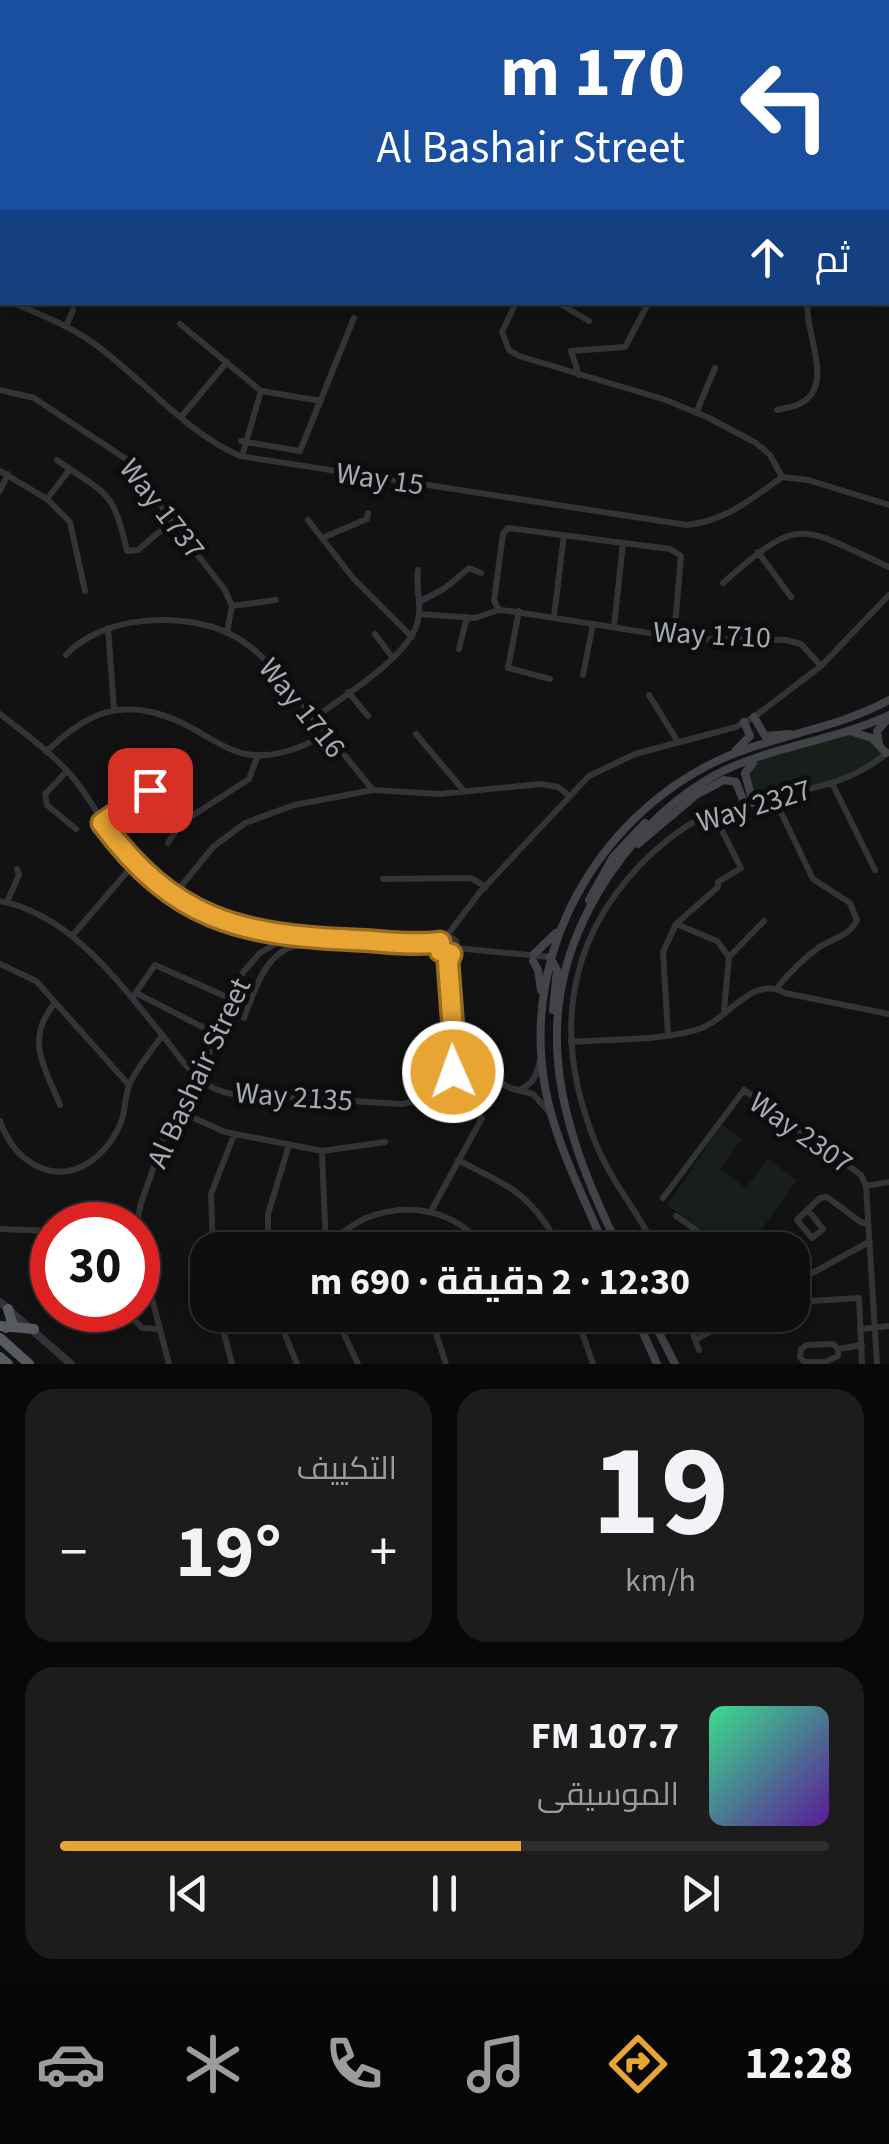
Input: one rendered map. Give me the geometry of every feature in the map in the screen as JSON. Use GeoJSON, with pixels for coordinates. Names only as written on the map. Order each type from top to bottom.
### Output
{"type":"FeatureCollection","features":[{"type":"Feature","properties":{"kind":"highway"},"geometry":{"type":"LineString","coordinates":[[2,1330],[12,1322],[4,1305]]}},
{"type":"Feature","properties":{"kind":"highway"},"geometry":{"type":"LineString","coordinates":[[2,1330],[30,1328]]}},
{"type":"Feature","properties":{"kind":"highway"},"geometry":{"type":"LineString","coordinates":[[2,1330],[29,1364]]}},
{"type":"Feature","properties":{"kind":"highway"},"geometry":{"type":"LineString","coordinates":[[0,1357],[8,1364]]}},
{"type":"Feature","properties":{"kind":"main road"},"geometry":{"type":"LineString","coordinates":[[724,758],[805,733],[889,700]]}},
{"type":"Feature","properties":{"kind":"main road"},"geometry":{"type":"LineString","coordinates":[[754,717],[765,736],[805,733]]}},
{"type":"Feature","properties":{"kind":"main road"},"geometry":{"type":"LineString","coordinates":[[551,962],[565,954],[594,890],[630,837],[660,808],[735,766],[889,717]]}},
{"type":"Feature","properties":{"kind":"main road"},"geometry":{"type":"LineString","coordinates":[[886,752],[877,731],[889,717]]}},
{"type":"Feature","properties":{"kind":"main road"},"geometry":{"type":"LineString","coordinates":[[599,1232],[552,1118],[540,1058],[542,1004],[533,958],[546,946],[604,854],[630,821],[683,780],[747,743],[750,736],[744,722]]}},
{"type":"Feature","properties":{"kind":"main road"},"geometry":{"type":"LineString","coordinates":[[849,731],[872,738],[886,752]]}},
{"type":"Feature","properties":{"kind":"main road"},"geometry":{"type":"LineString","coordinates":[[749,804],[745,772],[769,754]]}},
{"type":"Feature","properties":{"kind":"main road"},"geometry":{"type":"LineString","coordinates":[[620,860],[683,805],[724,780],[736,782],[749,804]]}},
{"type":"Feature","properties":{"kind":"main road"},"geometry":{"type":"LineString","coordinates":[[563,1103],[557,1029],[564,971],[588,912],[620,860],[668,808],[700,784]]}},
{"type":"Feature","properties":{"kind":"main road"},"geometry":{"type":"LineString","coordinates":[[542,1004],[561,924]]}},
{"type":"Feature","properties":{"kind":"main road"},"geometry":{"type":"LineString","coordinates":[[551,962],[555,1081],[594,1200],[611,1232]]}},
{"type":"Feature","properties":{"kind":"main road"},"geometry":{"type":"LineString","coordinates":[[643,1332],[657,1364]]}},
{"type":"Feature","properties":{"kind":"main road"},"geometry":{"type":"LineString","coordinates":[[659,1332],[675,1364]]}},
{"type":"Feature","properties":{"kind":"street","name":"Way 15"},"geometry":{"type":"LineString","coordinates":[[19,305],[95,344],[224,449],[242,456],[687,526],[708,523],[738,509],[782,476]]}},
{"type":"Feature","properties":{"kind":"street"},"geometry":{"type":"LineString","coordinates":[[515,305],[502,332],[510,350],[519,356],[666,400],[756,443],[770,455],[782,476],[889,504]]}},
{"type":"Feature","properties":{"kind":"street"},"geometry":{"type":"LineString","coordinates":[[562,305],[589,321]]}},
{"type":"Feature","properties":{"kind":"street"},"geometry":{"type":"LineString","coordinates":[[578,375],[571,351],[625,347],[647,305]]}},
{"type":"Feature","properties":{"kind":"street"},"geometry":{"type":"LineString","coordinates":[[777,410],[804,402],[815,387],[817,364],[806,317],[808,305]]}},
{"type":"Feature","properties":{"kind":"street"},"geometry":{"type":"LineString","coordinates":[[66,326],[73,310]]}},
{"type":"Feature","properties":{"kind":"street"},"geometry":{"type":"LineString","coordinates":[[243,441],[300,451],[354,318]]}},
{"type":"Feature","properties":{"kind":"street"},"geometry":{"type":"LineString","coordinates":[[180,324],[261,391],[320,402]]}},
{"type":"Feature","properties":{"kind":"street"},"geometry":{"type":"LineString","coordinates":[[182,416],[227,362]]}},
{"type":"Feature","properties":{"kind":"street"},"geometry":{"type":"LineString","coordinates":[[696,413],[715,368]]}},
{"type":"Feature","properties":{"kind":"street","name":"Way 1737"},"geometry":{"type":"LineString","coordinates":[[0,390],[34,398],[123,455],[142,474],[172,522],[225,590],[232,606]]}},
{"type":"Feature","properties":{"kind":"street"},"geometry":{"type":"LineString","coordinates":[[242,456],[243,441],[261,391]]}},
{"type":"Feature","properties":{"kind":"street"},"geometry":{"type":"LineString","coordinates":[[57,460],[103,490],[117,508],[126,551],[138,550],[172,522]]}},
{"type":"Feature","properties":{"kind":"street"},"geometry":{"type":"LineString","coordinates":[[47,499],[70,469]]}},
{"type":"Feature","properties":{"kind":"street"},"geometry":{"type":"LineString","coordinates":[[0,492],[4,473],[47,499],[70,522],[85,591]]}},
{"type":"Feature","properties":{"kind":"street"},"geometry":{"type":"LineString","coordinates":[[322,538],[367,519],[368,513]]}},
{"type":"Feature","properties":{"kind":"street"},"geometry":{"type":"LineString","coordinates":[[308,520],[352,578],[412,637]]}},
{"type":"Feature","properties":{"kind":"street"},"geometry":{"type":"LineString","coordinates":[[499,610],[494,601],[503,534],[508,528],[670,550],[682,556],[674,637]]}},
{"type":"Feature","properties":{"kind":"street"},"geometry":{"type":"LineString","coordinates":[[723,583],[758,552],[792,533],[810,534],[889,567]]}},
{"type":"Feature","properties":{"kind":"street"},"geometry":{"type":"LineString","coordinates":[[554,616],[564,535]]}},
{"type":"Feature","properties":{"kind":"street"},"geometry":{"type":"LineString","coordinates":[[614,627],[624,543]]}},
{"type":"Feature","properties":{"kind":"street"},"geometry":{"type":"LineString","coordinates":[[758,552],[790,597]]}},
{"type":"Feature","properties":{"kind":"street"},"geometry":{"type":"LineString","coordinates":[[421,601],[445,588],[468,568],[481,573]]}},
{"type":"Feature","properties":{"kind":"street"},"geometry":{"type":"LineString","coordinates":[[313,719],[412,637],[421,601],[418,570]]}},
{"type":"Feature","properties":{"kind":"street"},"geometry":{"type":"LineString","coordinates":[[552,1118],[540,1098],[474,1072],[450,1079],[455,1057],[447,948],[454,929],[486,887],[588,776],[605,766],[754,717],[821,666],[889,594]]}},
{"type":"Feature","properties":{"kind":"street"},"geometry":{"type":"LineString","coordinates":[[227,632],[232,606],[276,600]]}},
{"type":"Feature","properties":{"kind":"street","name":"Way 1710"},"geometry":{"type":"LineString","coordinates":[[419,614],[482,617],[499,610],[674,637],[795,641],[807,648],[821,666]]}},
{"type":"Feature","properties":{"kind":"street"},"geometry":{"type":"LineString","coordinates":[[518,612],[508,668],[550,679]]}},
{"type":"Feature","properties":{"kind":"street"},"geometry":{"type":"LineString","coordinates":[[459,649],[467,617]]}},
{"type":"Feature","properties":{"kind":"street","name":"Way 1716"},"geometry":{"type":"LineString","coordinates":[[66,654],[87,636],[108,628],[168,622],[227,632],[265,660],[373,790]]}},
{"type":"Feature","properties":{"kind":"street"},"geometry":{"type":"LineString","coordinates":[[583,675],[594,624]]}},
{"type":"Feature","properties":{"kind":"street"},"geometry":{"type":"LineString","coordinates":[[108,628],[114,709]]}},
{"type":"Feature","properties":{"kind":"street"},"geometry":{"type":"LineString","coordinates":[[375,634],[392,657]]}},
{"type":"Feature","properties":{"kind":"street"},"geometry":{"type":"LineString","coordinates":[[348,692],[368,716]]}},
{"type":"Feature","properties":{"kind":"street"},"geometry":{"type":"LineString","coordinates":[[650,695],[678,742]]}},
{"type":"Feature","properties":{"kind":"street"},"geometry":{"type":"LineString","coordinates":[[46,752],[82,721],[114,709],[136,708],[158,714],[236,752],[258,755],[290,750],[324,734]]}},
{"type":"Feature","properties":{"kind":"street"},"geometry":{"type":"LineString","coordinates":[[0,714],[67,771],[134,864],[174,895],[226,924],[298,937]]}},
{"type":"Feature","properties":{"kind":"street"},"geometry":{"type":"LineString","coordinates":[[416,734],[465,792]]}},
{"type":"Feature","properties":{"kind":"street","name":"Way 2327"},"geometry":{"type":"LineString","coordinates":[[645,1232],[615,1185],[596,1143],[572,1067],[572,998],[582,956],[598,919],[619,886],[683,828],[712,813],[832,783],[878,761],[886,752]]}},
{"type":"Feature","properties":{"kind":"street"},"geometry":{"type":"LineString","coordinates":[[168,843],[181,823],[249,779],[258,755]]}},
{"type":"Feature","properties":{"kind":"street"},"geometry":{"type":"LineString","coordinates":[[102,823],[150,790],[140,770],[116,759]]}},
{"type":"Feature","properties":{"kind":"street"},"geometry":{"type":"LineString","coordinates":[[67,771],[45,794],[47,805],[76,829]]}},
{"type":"Feature","properties":{"kind":"street"},"geometry":{"type":"LineString","coordinates":[[832,783],[875,870]]}},
{"type":"Feature","properties":{"kind":"street"},"geometry":{"type":"LineString","coordinates":[[174,895],[213,848],[245,822],[294,804],[373,790],[414,795],[541,784],[558,787],[568,795]]}},
{"type":"Feature","properties":{"kind":"street"},"geometry":{"type":"LineString","coordinates":[[774,798],[813,879],[850,903],[856,920],[853,928],[820,947],[777,988]]}},
{"type":"Feature","properties":{"kind":"street"},"geometry":{"type":"LineString","coordinates":[[668,1034],[663,952],[676,924],[718,887],[718,882],[741,868],[712,813]]}},
{"type":"Feature","properties":{"kind":"street"},"geometry":{"type":"LineString","coordinates":[[72,936],[134,864]]}},
{"type":"Feature","properties":{"kind":"street"},"geometry":{"type":"LineString","coordinates":[[17,869],[19,875],[4,901],[44,916],[72,936],[134,995],[147,1018],[196,1078]]}},
{"type":"Feature","properties":{"kind":"street"},"geometry":{"type":"LineString","coordinates":[[383,879],[471,878],[486,887]]}},
{"type":"Feature","properties":{"kind":"street"},"geometry":{"type":"LineString","coordinates":[[724,1012],[729,958],[764,921]]}},
{"type":"Feature","properties":{"kind":"street"},"geometry":{"type":"LineString","coordinates":[[676,924],[717,941],[729,958]]}},
{"type":"Feature","properties":{"kind":"street"},"geometry":{"type":"LineString","coordinates":[[266,933],[270,947]]}},
{"type":"Feature","properties":{"kind":"street","name":"Al Bashair Street"},"geometry":{"type":"LineString","coordinates":[[143,1202],[176,1110],[196,1078],[229,998],[244,971],[270,947],[298,937],[429,944],[551,962]]}},
{"type":"Feature","properties":{"kind":"street"},"geometry":{"type":"LineString","coordinates":[[244,1018],[256,982],[286,950],[301,944],[337,941]]}},
{"type":"Feature","properties":{"kind":"street"},"geometry":{"type":"LineString","coordinates":[[134,995],[154,965],[229,998]]}},
{"type":"Feature","properties":{"kind":"street"},"geometry":{"type":"LineString","coordinates":[[1,967],[36,981],[129,1084]]}},
{"type":"Feature","properties":{"kind":"street"},"geometry":{"type":"LineString","coordinates":[[571,1042],[703,1028],[756,990],[777,988],[889,1014]]}},
{"type":"Feature","properties":{"kind":"street"},"geometry":{"type":"LineString","coordinates":[[134,995],[216,1034]]}},
{"type":"Feature","properties":{"kind":"street"},"geometry":{"type":"LineString","coordinates":[[54,1003],[42,1017],[39,1051],[60,1105]]}},
{"type":"Feature","properties":{"kind":"street"},"geometry":{"type":"LineString","coordinates":[[147,1018],[156,1003]]}},
{"type":"Feature","properties":{"kind":"street"},"geometry":{"type":"LineString","coordinates":[[0,1120],[12,1147],[28,1162],[46,1171],[72,1170],[93,1161],[110,1145],[124,1114],[129,1084],[162,1036]]}},
{"type":"Feature","properties":{"kind":"street"},"geometry":{"type":"LineString","coordinates":[[518,1090],[536,1076],[540,1058]]}},
{"type":"Feature","properties":{"kind":"street","name":"Way 2135"},"geometry":{"type":"LineString","coordinates":[[196,1078],[217,1092],[402,1104],[434,1094],[450,1079]]}},
{"type":"Feature","properties":{"kind":"street","name":"Way 2307"},"geometry":{"type":"LineString","coordinates":[[664,1198],[744,1090],[861,1175],[866,1186],[877,1364]]}},
{"type":"Feature","properties":{"kind":"street"},"geometry":{"type":"LineString","coordinates":[[176,1110],[234,1135],[322,1151],[385,1142]]}},
{"type":"Feature","properties":{"kind":"street"},"geometry":{"type":"LineString","coordinates":[[431,1211],[482,1118]]}},
{"type":"Feature","properties":{"kind":"street"},"geometry":{"type":"LineString","coordinates":[[212,1232],[211,1194],[234,1135]]}},
{"type":"Feature","properties":{"kind":"street"},"geometry":{"type":"LineString","coordinates":[[268,1232],[268,1214],[289,1144]]}},
{"type":"Feature","properties":{"kind":"street"},"geometry":{"type":"LineString","coordinates":[[322,1151],[325,1232]]}},
{"type":"Feature","properties":{"kind":"street"},"geometry":{"type":"LineString","coordinates":[[458,1160],[527,1199],[551,1232]]}},
{"type":"Feature","properties":{"kind":"street"},"geometry":{"type":"LineString","coordinates":[[866,1186],[889,1182]]}},
{"type":"Feature","properties":{"kind":"street"},"geometry":{"type":"LineString","coordinates":[[808,1210],[826,1196],[862,1223],[868,1222]]}},
{"type":"Feature","properties":{"kind":"street"},"geometry":{"type":"LineString","coordinates":[[346,1232],[366,1218],[431,1211],[463,1224],[469,1232]]}},
{"type":"Feature","properties":{"kind":"street"},"geometry":{"type":"LineString","coordinates":[[676,1216],[699,1232]]}},
{"type":"Feature","properties":{"kind":"street"},"geometry":{"type":"LineString","coordinates":[[0,1228],[30,1230]]}},
{"type":"Feature","properties":{"kind":"street"},"geometry":{"type":"LineString","coordinates":[[810,1274],[869,1242]]}},
{"type":"Feature","properties":{"kind":"street"},"geometry":{"type":"LineString","coordinates":[[810,1301],[859,1298],[862,1364]]}},
{"type":"Feature","properties":{"kind":"street"},"geometry":{"type":"LineString","coordinates":[[4,1305],[30,1325]]}},
{"type":"Feature","properties":{"kind":"street"},"geometry":{"type":"LineString","coordinates":[[861,1329],[889,1326]]}},
{"type":"Feature","properties":{"kind":"street"},"geometry":{"type":"LineString","coordinates":[[38,1332],[72,1364]]}},
{"type":"Feature","properties":{"kind":"street","name":"Al Bashair Street"},"geometry":{"type":"LineString","coordinates":[[159,1332],[167,1360]]}},
{"type":"Feature","properties":{"kind":"street"},"geometry":{"type":"LineString","coordinates":[[224,1332],[232,1364]]}},
{"type":"Feature","properties":{"kind":"street"},"geometry":{"type":"LineString","coordinates":[[284,1332],[296,1364]]}},
{"type":"Feature","properties":{"kind":"street"},"geometry":{"type":"LineString","coordinates":[[343,1332],[358,1364]]}},
{"type":"Feature","properties":{"kind":"street"},"geometry":{"type":"LineString","coordinates":[[436,1332],[446,1364]]}},
{"type":"Feature","properties":{"kind":"street"},"geometry":{"type":"LineString","coordinates":[[582,1332],[594,1364]]}},
{"type":"Feature","properties":{"kind":"street"},"geometry":{"type":"LineString","coordinates":[[694,1332],[699,1350]]}},
{"type":"Feature","properties":{"kind":"street"},"geometry":{"type":"LineString","coordinates":[[697,1339],[710,1332]]}},
{"type":"Feature","properties":{"kind":"street"},"geometry":{"type":"LineString","coordinates":[[833,1344],[838,1349],[838,1356],[825,1362],[804,1362],[800,1357],[801,1349],[807,1345],[833,1344]]}},
{"type":"Feature","properties":{"kind":"street"},"geometry":{"type":"LineString","coordinates":[[838,1349],[862,1345]]}},
{"type":"Feature","properties":{"kind":"street"},"geometry":{"type":"LineString","coordinates":[[156,1364],[167,1360]]}},
{"type":"Feature","properties":{"kind":"shaded area"},"geometry":{"type":"Polygon","coordinates":[[[850,732],[866,736],[885,753],[840,780],[753,802],[749,794],[749,766],[769,755],[850,732]]]}},
{"type":"Feature","properties":{"kind":"shaded area"},"geometry":{"type":"Polygon","coordinates":[[[722,1125],[742,1139],[720,1169],[746,1188],[768,1159],[797,1180],[760,1232],[705,1232],[667,1205],[722,1125]]]}},
{"type":"Feature","properties":{"kind":"route"},"geometry":{"type":"LineString","coordinates":[[150,790],[102,823],[147,875],[226,924],[298,937],[440,942],[440,951],[451,954],[448,962],[453,1072]]}}]}
